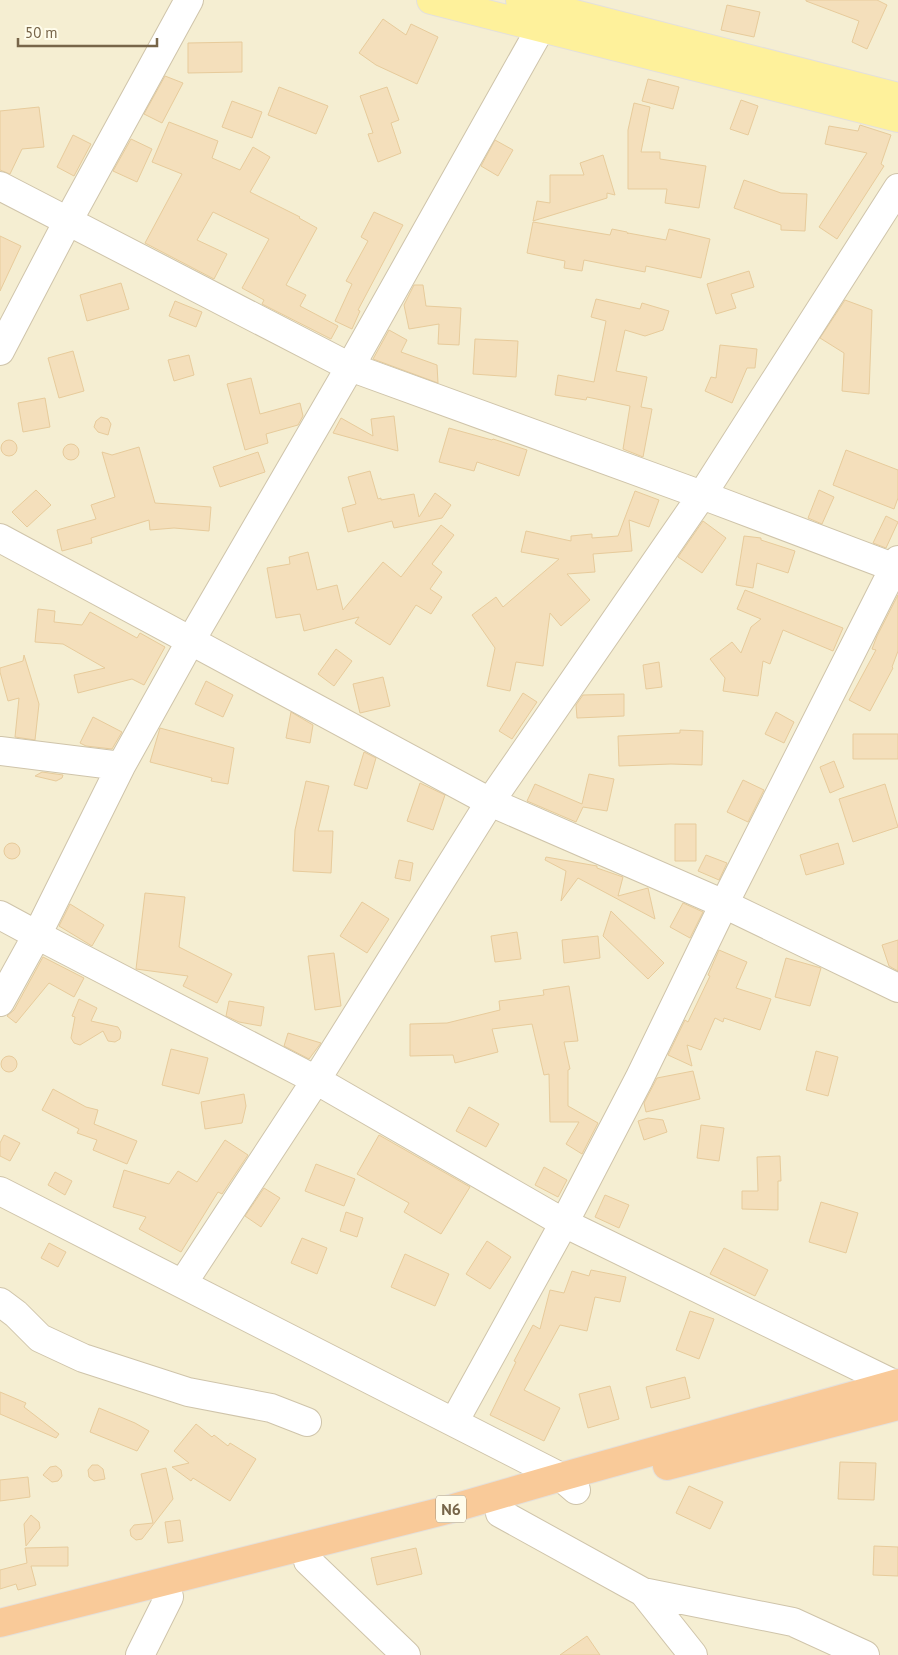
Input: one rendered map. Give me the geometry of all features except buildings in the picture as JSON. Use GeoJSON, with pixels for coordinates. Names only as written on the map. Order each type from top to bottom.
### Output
{"type":"FeatureCollection","features":[{"type":"Feature","properties":{"kind":"highway","name":"N6"},"geometry":{"type":"LineString","coordinates":[[0,1622],[447,1510],[569,1484],[897,1390]]}},
{"type":"Feature","properties":{"kind":"highway","name":"N6"},"geometry":{"type":"LineString","coordinates":[[0,1637],[169,1597],[500,1513],[569,1484]]}},
{"type":"Feature","properties":{"kind":"main road"},"geometry":{"type":"LineString","coordinates":[[432,0],[550,12],[898,97]]}},
{"type":"Feature","properties":{"kind":"main road"},"geometry":{"type":"LineString","coordinates":[[520,0],[550,12],[898,118]]}},
{"type":"Feature","properties":{"kind":"street"},"geometry":{"type":"LineString","coordinates":[[0,351],[68,221],[189,0]]}},
{"type":"Feature","properties":{"kind":"street"},"geometry":{"type":"LineString","coordinates":[[0,1002],[37,935],[121,766],[550,12]]}},
{"type":"Feature","properties":{"kind":"street"},"geometry":{"type":"LineString","coordinates":[[0,186],[350,366],[897,566],[724,904],[639,1078],[564,1223],[454,1422]]}},
{"type":"Feature","properties":{"kind":"street"},"geometry":{"type":"LineString","coordinates":[[182,1283],[316,1080],[490,802],[702,494],[898,188]]}},
{"type":"Feature","properties":{"kind":"street"},"geometry":{"type":"LineString","coordinates":[[0,538],[490,802],[724,904],[898,988]]}},
{"type":"Feature","properties":{"kind":"street"},"geometry":{"type":"LineString","coordinates":[[0,752],[121,766]]}},
{"type":"Feature","properties":{"kind":"street"},"geometry":{"type":"LineString","coordinates":[[0,915],[316,1080],[564,1223],[897,1390]]}},
{"type":"Feature","properties":{"kind":"street"},"geometry":{"type":"LineString","coordinates":[[0,1191],[454,1422],[569,1484]]}},
{"type":"Feature","properties":{"kind":"street"},"geometry":{"type":"LineString","coordinates":[[0,1302],[16,1314],[40,1338],[83,1358],[188,1392],[270,1408],[307,1422]]}},
{"type":"Feature","properties":{"kind":"street"},"geometry":{"type":"LineString","coordinates":[[500,1513],[642,1592],[793,1622],[865,1655]]}},
{"type":"Feature","properties":{"kind":"street"},"geometry":{"type":"LineString","coordinates":[[308,1561],[406,1655]]}},
{"type":"Feature","properties":{"kind":"street"},"geometry":{"type":"LineString","coordinates":[[642,1592],[693,1655]]}},
{"type":"Feature","properties":{"kind":"street"},"geometry":{"type":"LineString","coordinates":[[140,1655],[169,1597]]}},
{"type":"Feature","properties":{"kind":"shaded area"},"geometry":{"type":"Polygon","coordinates":[[[0,0],[898,0],[898,1655],[0,1655],[0,0]]]}}]}
